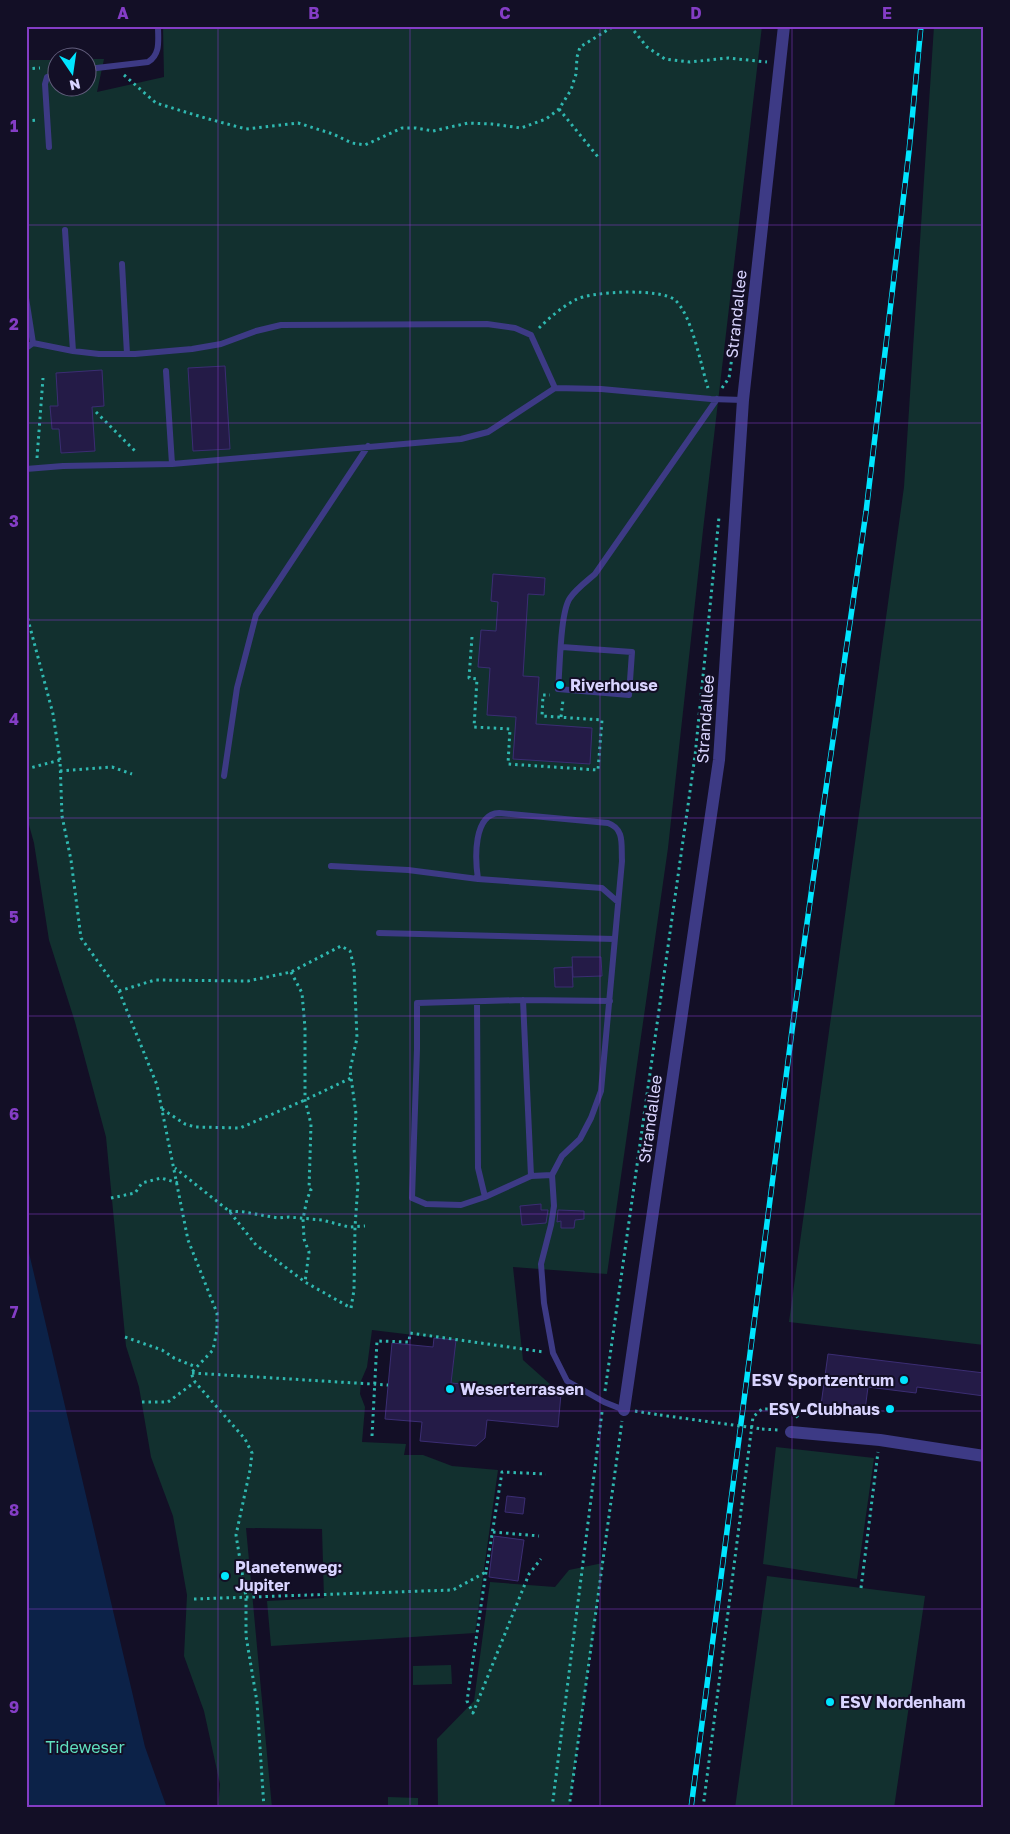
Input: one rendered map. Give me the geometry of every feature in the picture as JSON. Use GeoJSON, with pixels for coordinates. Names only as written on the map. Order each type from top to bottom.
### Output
{"type":"FeatureCollection","features":[{"type":"Feature","properties":{"kind":"street","name":"Strandallee"},"geometry":{"type":"LineString","coordinates":[[624,1410],[720,760],[742,400],[784,26]]}},
{"type":"Feature","properties":{"kind":"street"},"geometry":{"type":"LineString","coordinates":[[797,1432],[880,1440],[984,1456]]}},
{"type":"Feature","properties":{"kind":"lane"},"geometry":{"type":"LineString","coordinates":[[98,68],[148,62],[155,58],[158,48],[158,26]]}},
{"type":"Feature","properties":{"kind":"lane"},"geometry":{"type":"LineString","coordinates":[[48,77],[44,84],[49,147]]}},
{"type":"Feature","properties":{"kind":"lane"},"geometry":{"type":"LineString","coordinates":[[65,230],[73,352]]}},
{"type":"Feature","properties":{"kind":"lane"},"geometry":{"type":"LineString","coordinates":[[122,264],[127,354]]}},
{"type":"Feature","properties":{"kind":"lane"},"geometry":{"type":"LineString","coordinates":[[26,298],[33,343]]}},
{"type":"Feature","properties":{"kind":"lane"},"geometry":{"type":"LineString","coordinates":[[26,348],[33,343],[73,352],[127,354],[192,349],[221,344],[256,331],[281,325],[487,324],[515,328],[531,335],[555,388]]}},
{"type":"Feature","properties":{"kind":"lane"},"geometry":{"type":"LineString","coordinates":[[166,370],[172,464]]}},
{"type":"Feature","properties":{"kind":"lane"},"geometry":{"type":"LineString","coordinates":[[26,469],[172,464],[461,439],[488,432],[555,388],[602,389],[742,400]]}},
{"type":"Feature","properties":{"kind":"lane"},"geometry":{"type":"LineString","coordinates":[[562,647],[632,652],[629,695],[558,689],[565,612],[570,598],[595,574],[714,399]]}},
{"type":"Feature","properties":{"kind":"lane"},"geometry":{"type":"LineString","coordinates":[[224,776],[237,688],[256,615],[368,446]]}},
{"type":"Feature","properties":{"kind":"lane"},"geometry":{"type":"LineString","coordinates":[[478,879],[479,828],[488,815],[494,813],[608,823],[615,825],[620,834],[622,861],[601,1091],[591,1118],[580,1139],[562,1156],[552,1175],[554,1206],[552,1225],[540,1264],[544,1303],[553,1353],[567,1382],[604,1402],[624,1410]]}},
{"type":"Feature","properties":{"kind":"lane"},"geometry":{"type":"LineString","coordinates":[[331,866],[408,870],[478,879],[602,888],[618,902]]}},
{"type":"Feature","properties":{"kind":"lane"},"geometry":{"type":"LineString","coordinates":[[379,933],[614,939]]}},
{"type":"Feature","properties":{"kind":"lane"},"geometry":{"type":"LineString","coordinates":[[552,1175],[531,1176],[485,1197],[461,1204],[426,1204],[412,1198],[417,1004],[523,1000],[610,1001]]}},
{"type":"Feature","properties":{"kind":"lane"},"geometry":{"type":"LineString","coordinates":[[523,1000],[531,1176]]}},
{"type":"Feature","properties":{"kind":"lane"},"geometry":{"type":"LineString","coordinates":[[477,1002],[478,1168],[485,1197]]}},
{"type":"Feature","properties":{"kind":"path"},"geometry":{"type":"LineString","coordinates":[[113,67],[156,103],[246,129],[298,123],[334,134],[352,143],[365,145],[402,128],[433,131],[468,124],[492,124],[521,128],[546,119],[559,109],[570,90],[576,74],[577,56],[580,47],[614,26]]}},
{"type":"Feature","properties":{"kind":"path"},"geometry":{"type":"LineString","coordinates":[[630,26],[647,47],[665,59],[690,62],[728,58],[767,62]]}},
{"type":"Feature","properties":{"kind":"path"},"geometry":{"type":"LineString","coordinates":[[26,69],[35,70]]}},
{"type":"Feature","properties":{"kind":"path"},"geometry":{"type":"LineString","coordinates":[[559,109],[598,157]]}},
{"type":"Feature","properties":{"kind":"path"},"geometry":{"type":"LineString","coordinates":[[531,335],[576,300],[598,294],[654,292],[674,299],[687,315],[714,399]]}},
{"type":"Feature","properties":{"kind":"path"},"geometry":{"type":"LineString","coordinates":[[36,468],[43,378]]}},
{"type":"Feature","properties":{"kind":"path"},"geometry":{"type":"LineString","coordinates":[[96,412],[148,464]]}},
{"type":"Feature","properties":{"kind":"path"},"geometry":{"type":"LineString","coordinates":[[552,1808],[604,1402],[695,756],[720,510]]}},
{"type":"Feature","properties":{"kind":"path"},"geometry":{"type":"LineString","coordinates":[[26,612],[53,714],[60,760],[62,816],[71,860],[80,938],[119,991],[157,1085],[188,1240],[217,1313],[217,1330],[213,1350],[191,1373]]}},
{"type":"Feature","properties":{"kind":"path"},"geometry":{"type":"LineString","coordinates":[[472,637],[469,678],[477,679],[474,727],[510,730],[508,764],[598,770],[602,720],[542,716],[543,695],[552,695]]}},
{"type":"Feature","properties":{"kind":"path"},"geometry":{"type":"LineString","coordinates":[[561,717],[564,690]]}},
{"type":"Feature","properties":{"kind":"path"},"geometry":{"type":"LineString","coordinates":[[26,769],[60,760]]}},
{"type":"Feature","properties":{"kind":"path"},"geometry":{"type":"LineString","coordinates":[[60,771],[112,767],[132,774]]}},
{"type":"Feature","properties":{"kind":"path"},"geometry":{"type":"LineString","coordinates":[[119,991],[155,980],[248,981],[291,972],[341,946],[350,951],[354,967],[357,1038],[350,1070],[356,1114],[354,1149],[358,1184],[354,1290],[351,1308],[305,1282],[256,1245],[229,1211],[175,1168]]}},
{"type":"Feature","properties":{"kind":"path"},"geometry":{"type":"LineString","coordinates":[[291,972],[302,993],[305,1028],[305,1100],[311,1124],[308,1189],[311,1190],[303,1219],[304,1239],[309,1252],[305,1282]]}},
{"type":"Feature","properties":{"kind":"path"},"geometry":{"type":"LineString","coordinates":[[162,1109],[185,1124],[195,1127],[240,1128],[351,1078]]}},
{"type":"Feature","properties":{"kind":"path"},"geometry":{"type":"LineString","coordinates":[[112,1198],[135,1193],[142,1183],[161,1178],[178,1183]]}},
{"type":"Feature","properties":{"kind":"path"},"geometry":{"type":"LineString","coordinates":[[229,1211],[278,1218],[322,1220],[349,1227],[365,1226]]}},
{"type":"Feature","properties":{"kind":"path"},"geometry":{"type":"LineString","coordinates":[[372,1436],[373,1384],[377,1341],[409,1342],[410,1334],[553,1353]]}},
{"type":"Feature","properties":{"kind":"path"},"geometry":{"type":"LineString","coordinates":[[125,1336],[162,1350],[174,1358],[196,1367]]}},
{"type":"Feature","properties":{"kind":"path"},"geometry":{"type":"LineString","coordinates":[[191,1373],[388,1384]]}},
{"type":"Feature","properties":{"kind":"path"},"geometry":{"type":"LineString","coordinates":[[191,1373],[196,1382],[245,1439],[252,1453],[236,1535],[246,1597],[246,1636],[257,1702],[264,1808]]}},
{"type":"Feature","properties":{"kind":"path"},"geometry":{"type":"LineString","coordinates":[[142,1402],[168,1402],[196,1382]]}},
{"type":"Feature","properties":{"kind":"path"},"geometry":{"type":"LineString","coordinates":[[703,1808],[753,1417],[762,1409],[783,1409],[798,1416],[803,1426],[797,1432]]}},
{"type":"Feature","properties":{"kind":"path"},"geometry":{"type":"LineString","coordinates":[[569,1808],[624,1410],[762,1428]]}},
{"type":"Feature","properties":{"kind":"path"},"geometry":{"type":"LineString","coordinates":[[861,1588],[880,1440]]}},
{"type":"Feature","properties":{"kind":"path"},"geometry":{"type":"LineString","coordinates":[[541,1559],[529,1574],[473,1713],[467,1701],[502,1472],[546,1474]]}},
{"type":"Feature","properties":{"kind":"path"},"geometry":{"type":"LineString","coordinates":[[493,1532],[539,1536]]}},
{"type":"Feature","properties":{"kind":"path"},"geometry":{"type":"LineString","coordinates":[[194,1599],[453,1590],[486,1572]]}},
{"type":"Feature","properties":{"kind":"green space"},"geometry":{"type":"Polygon","coordinates":[[[163,26],[195,26],[195,28],[204,26],[762,26],[668,848],[607,1274],[513,1267],[523,1360],[561,1394],[451,1383],[455,1340],[372,1330],[367,1367],[361,1381],[360,1394],[365,1407],[362,1442],[406,1444],[404,1455],[423,1455],[452,1466],[498,1470],[475,1633],[271,1646],[267,1601],[324,1598],[322,1529],[246,1528],[272,1808],[218,1808],[220,1784],[204,1711],[184,1656],[187,1595],[173,1516],[151,1457],[139,1387],[126,1346],[106,1137],[75,1022],[49,940],[34,843],[26,814],[26,60],[48,60],[48,98],[98,98],[98,92],[164,77],[163,26]]]}},
{"type":"Feature","properties":{"kind":"green space"},"geometry":{"type":"Polygon","coordinates":[[[934,26],[984,26],[984,1345],[789,1322],[904,487],[934,26]]]}},
{"type":"Feature","properties":{"kind":"green space"},"geometry":{"type":"Polygon","coordinates":[[[98,59],[104,59],[98,87],[98,59]]]}},
{"type":"Feature","properties":{"kind":"green space"},"geometry":{"type":"Polygon","coordinates":[[[776,1447],[874,1458],[857,1579],[763,1564],[776,1447]]]}},
{"type":"Feature","properties":{"kind":"green space"},"geometry":{"type":"Polygon","coordinates":[[[603,1563],[569,1808],[438,1808],[437,1739],[474,1701],[490,1582],[555,1587],[569,1570],[603,1563]]]}},
{"type":"Feature","properties":{"kind":"green space","name":"ESV Nordenham"},"geometry":{"type":"Polygon","coordinates":[[[767,1576],[925,1596],[894,1808],[735,1808],[767,1576]]]}},
{"type":"Feature","properties":{"kind":"green space"},"geometry":{"type":"Polygon","coordinates":[[[451,1665],[452,1684],[413,1685],[413,1666],[451,1665]]]}},
{"type":"Feature","properties":{"kind":"green space"},"geometry":{"type":"Polygon","coordinates":[[[388,1797],[418,1798],[418,1808],[388,1808],[388,1797]]]}},
{"type":"Feature","properties":{"kind":"water","name":"Tideweser"},"geometry":{"type":"Polygon","coordinates":[[[26,1240],[145,1747],[167,1808],[26,1808],[26,1240]]]}},
{"type":"Feature","properties":{"kind":"building"},"geometry":{"type":"Polygon","coordinates":[[[225,366],[230,449],[193,451],[188,368],[225,366]]]}},
{"type":"Feature","properties":{"kind":"building"},"geometry":{"type":"Polygon","coordinates":[[[102,370],[104,406],[92,407],[95,451],[61,453],[59,429],[52,429],[50,406],[58,406],[56,373],[102,370]]]}},
{"type":"Feature","properties":{"kind":"building"},"geometry":{"type":"Polygon","coordinates":[[[493,574],[545,578],[544,595],[528,594],[523,676],[539,677],[536,724],[592,728],[590,764],[513,759],[516,717],[487,715],[490,668],[478,667],[481,630],[496,631],[498,602],[491,601],[493,574]]]}},
{"type":"Feature","properties":{"kind":"building"},"geometry":{"type":"Polygon","coordinates":[[[572,957],[601,957],[602,976],[573,977],[572,957]]]}},
{"type":"Feature","properties":{"kind":"building"},"geometry":{"type":"Polygon","coordinates":[[[572,967],[573,987],[555,987],[554,968],[572,967]]]}},
{"type":"Feature","properties":{"kind":"building"},"geometry":{"type":"Polygon","coordinates":[[[541,1204],[541,1210],[548,1210],[546,1223],[522,1225],[520,1206],[541,1204]]]}},
{"type":"Feature","properties":{"kind":"building"},"geometry":{"type":"Polygon","coordinates":[[[558,1210],[584,1211],[584,1219],[575,1220],[574,1228],[561,1228],[561,1221],[557,1222],[558,1210]]]}},
{"type":"Feature","properties":{"kind":"building","name":"Weserterrassen"},"geometry":{"type":"Polygon","coordinates":[[[434,1338],[456,1340],[451,1383],[561,1394],[558,1427],[487,1420],[485,1438],[476,1446],[420,1441],[422,1422],[385,1419],[392,1343],[433,1347],[434,1338]]]}},
{"type":"Feature","properties":{"kind":"building","name":"ESV Sportzentrum"},"geometry":{"type":"Polygon","coordinates":[[[828,1354],[984,1373],[984,1396],[917,1387],[916,1393],[868,1387],[865,1410],[821,1405],[828,1354]]]}},
{"type":"Feature","properties":{"kind":"building"},"geometry":{"type":"Polygon","coordinates":[[[507,1496],[525,1498],[523,1514],[505,1512],[507,1496]]]}},
{"type":"Feature","properties":{"kind":"building"},"geometry":{"type":"Polygon","coordinates":[[[494,1536],[524,1540],[518,1581],[489,1577],[494,1536]]]}},
{"type":"Feature","properties":{"kind":"railway"},"geometry":{"type":"LineString","coordinates":[[691,1808],[793,1023],[866,512],[909,151],[921,26]]}},
{"type":"Feature","properties":{"kind":"place","name":"Riverhouse"},"geometry":{"type":"Point","coordinates":[560,685]}},
{"type":"Feature","properties":{"kind":"place","name":"ESV Sportzentrum"},"geometry":{"type":"Point","coordinates":[904,1380]}},
{"type":"Feature","properties":{"kind":"place","name":"Weserterrassen"},"geometry":{"type":"Point","coordinates":[450,1389]}},
{"type":"Feature","properties":{"kind":"place","name":"ESV-Clubhaus"},"geometry":{"type":"Point","coordinates":[890,1409]}},
{"type":"Feature","properties":{"kind":"place","name":"Planetenweg: Jupiter"},"geometry":{"type":"Point","coordinates":[225,1576]}},
{"type":"Feature","properties":{"kind":"place","name":"ESV Nordenham"},"geometry":{"type":"Point","coordinates":[830,1702]}}]}
